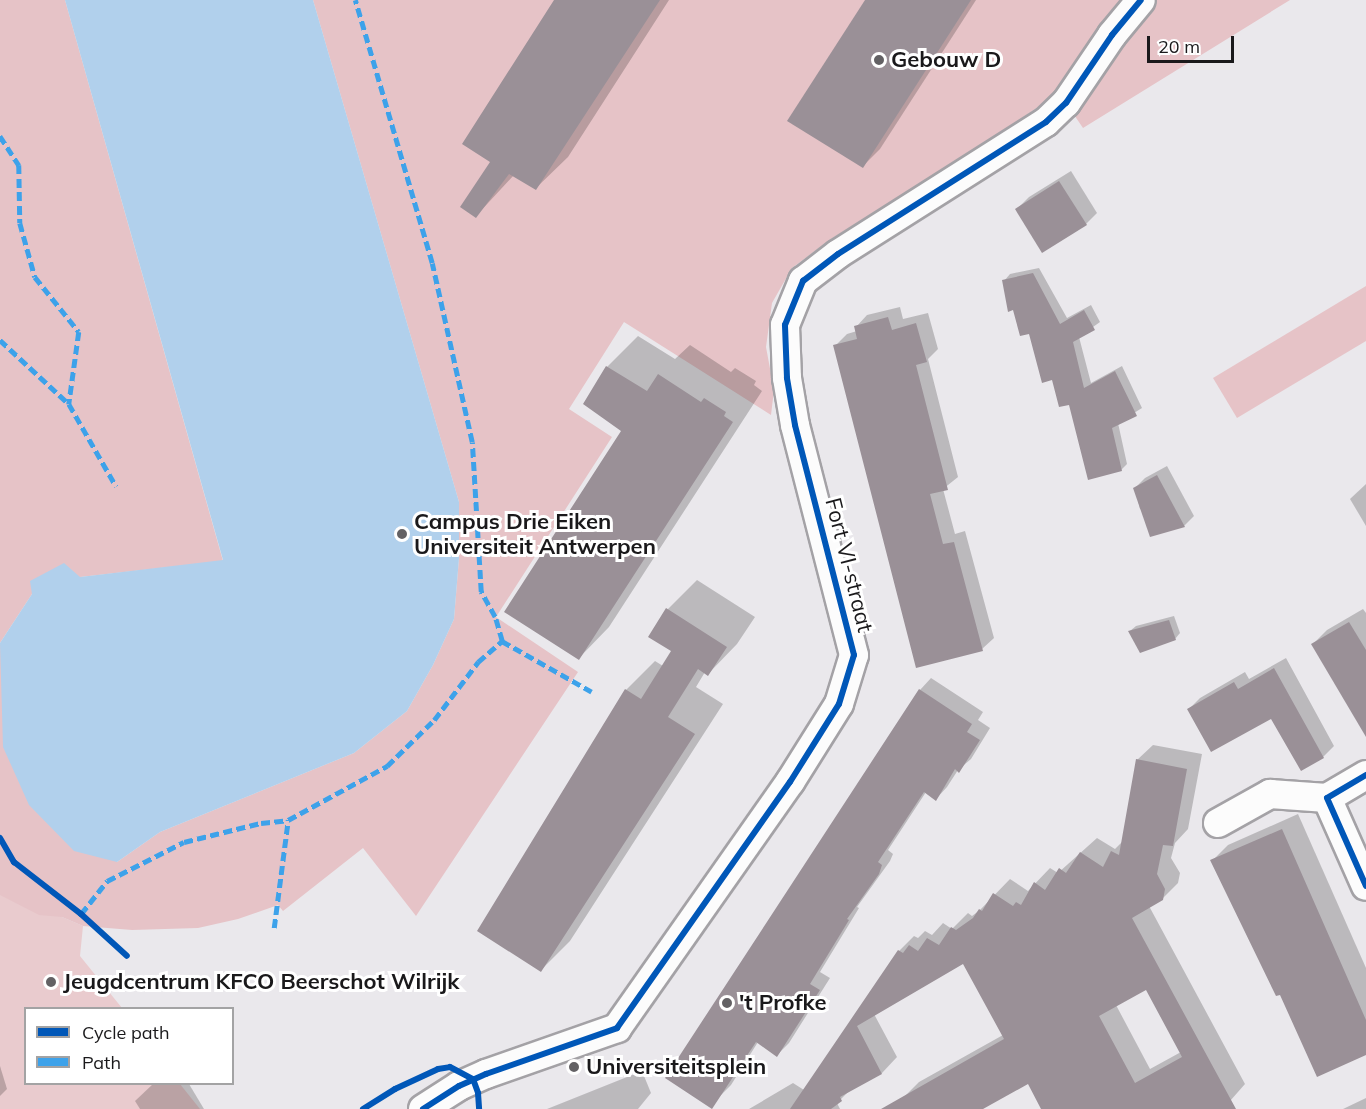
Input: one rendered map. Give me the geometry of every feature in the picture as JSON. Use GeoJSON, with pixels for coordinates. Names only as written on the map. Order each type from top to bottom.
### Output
{"type":"FeatureCollection","features":[{"type":"Feature","properties":{"kind":"street","name":"Fort VI-straat"},"geometry":{"type":"LineString","coordinates":[[423,1109],[459,1086],[486,1074],[617,1028],[789,782],[839,704],[854,655],[795,425],[787,378],[785,326],[803,281],[838,254],[1046,122],[1066,103],[1112,35],[1141,0]]}},
{"type":"Feature","properties":{"kind":"street"},"geometry":{"type":"LineString","coordinates":[[1218,823],[1270,794],[1327,798],[1366,775]]}},
{"type":"Feature","properties":{"kind":"street"},"geometry":{"type":"LineString","coordinates":[[1327,798],[1366,886]]}},
{"type":"Feature","properties":{"kind":"shaded area"},"geometry":{"type":"Polygon","coordinates":[[[0,0],[65,0],[223,561],[80,577],[32,594],[0,643],[0,0]]]}},
{"type":"Feature","properties":{"kind":"shaded area"},"geometry":{"type":"Polygon","coordinates":[[[313,0],[1290,0],[1083,128],[1066,103],[1038,107],[977,149],[831,239],[792,268],[772,303],[766,347],[774,390],[771,415],[624,322],[569,409],[612,437],[496,617],[578,672],[416,916],[363,848],[283,911],[278,905],[238,919],[198,928],[132,930],[83,926],[62,917],[39,915],[0,895],[0,643],[117,862],[160,832],[354,753],[407,711],[433,665],[454,619],[459,558],[459,502],[313,0]]]}},
{"type":"Feature","properties":{"kind":"shaded area"},"geometry":{"type":"Polygon","coordinates":[[[1366,286],[1366,341],[1237,418],[1213,378],[1366,286]]]}},
{"type":"Feature","properties":{"kind":"shaded area","name":"Jeugdcentrum KFCO Beerschot Wilrijk"},"geometry":{"type":"Polygon","coordinates":[[[0,868],[62,917],[83,926],[80,956],[121,1007],[24,1007],[24,1085],[181,1085],[200,1109],[0,1109],[0,868]]]}},
{"type":"Feature","properties":{"kind":"water"},"geometry":{"type":"Polygon","coordinates":[[[65,0],[313,0],[459,502],[459,558],[454,619],[433,665],[407,711],[354,753],[160,832],[117,862],[74,851],[29,805],[3,747],[0,643],[32,594],[30,581],[64,563],[80,577],[223,560],[65,0]]]}},
{"type":"Feature","properties":{"kind":"building"},"geometry":{"type":"Polygon","coordinates":[[[554,0],[660,0],[536,190],[509,174],[476,218],[460,207],[490,162],[462,144],[554,0]]]}},
{"type":"Feature","properties":{"kind":"building","name":"Gebouw D"},"geometry":{"type":"Polygon","coordinates":[[[865,0],[971,0],[863,168],[787,121],[865,0]]]}},
{"type":"Feature","properties":{"kind":"building"},"geometry":{"type":"Polygon","coordinates":[[[1059,181],[1087,225],[1042,253],[1015,209],[1059,181]]]}},
{"type":"Feature","properties":{"kind":"building"},"geometry":{"type":"Polygon","coordinates":[[[1033,273],[1060,324],[1084,310],[1095,330],[1073,342],[1084,388],[1115,371],[1137,416],[1112,428],[1122,471],[1088,480],[1069,405],[1059,407],[1052,380],[1042,383],[1029,334],[1020,336],[1013,310],[1008,312],[1002,280],[1033,273]]]}},
{"type":"Feature","properties":{"kind":"building"},"geometry":{"type":"Polygon","coordinates":[[[888,317],[892,330],[916,323],[927,362],[916,365],[948,490],[930,494],[943,544],[954,542],[983,651],[916,668],[833,345],[857,339],[854,326],[888,317]]]}},
{"type":"Feature","properties":{"kind":"building"},"geometry":{"type":"Polygon","coordinates":[[[606,366],[647,391],[658,374],[701,402],[704,398],[726,412],[724,416],[733,422],[579,660],[504,612],[621,431],[583,404],[606,366]]]}},
{"type":"Feature","properties":{"kind":"building"},"geometry":{"type":"Polygon","coordinates":[[[1157,475],[1185,527],[1150,537],[1133,488],[1157,475]]]}},
{"type":"Feature","properties":{"kind":"building"},"geometry":{"type":"Polygon","coordinates":[[[666,608],[727,647],[708,676],[698,669],[668,717],[695,734],[541,972],[477,931],[625,689],[641,699],[671,651],[648,637],[666,608]]]}},
{"type":"Feature","properties":{"kind":"building"},"geometry":{"type":"Polygon","coordinates":[[[1169,620],[1176,640],[1140,653],[1128,631],[1169,620]]]}},
{"type":"Feature","properties":{"kind":"building"},"geometry":{"type":"Polygon","coordinates":[[[1349,622],[1366,650],[1366,737],[1311,644],[1349,622]]]}},
{"type":"Feature","properties":{"kind":"building"},"geometry":{"type":"Polygon","coordinates":[[[1274,668],[1324,758],[1301,771],[1271,719],[1211,752],[1187,709],[1234,682],[1238,689],[1274,668]]]}},
{"type":"Feature","properties":{"kind":"building"},"geometry":{"type":"Polygon","coordinates":[[[919,689],[972,724],[967,732],[980,740],[959,773],[955,769],[936,801],[924,792],[878,862],[882,865],[879,874],[847,919],[849,920],[810,984],[820,990],[777,1057],[756,1042],[712,1109],[665,1078],[919,689]]]}},
{"type":"Feature","properties":{"kind":"building"},"geometry":{"type":"Polygon","coordinates":[[[1136,759],[1187,769],[1173,846],[1163,845],[1157,874],[1165,889],[1163,900],[1132,918],[1236,1109],[1041,1109],[1028,1084],[983,1109],[881,1109],[1004,1039],[963,964],[857,1026],[882,1074],[840,1097],[842,1101],[831,1109],[790,1109],[898,950],[903,953],[909,945],[918,951],[927,938],[939,945],[951,927],[956,930],[973,918],[979,909],[982,911],[993,893],[1013,906],[1016,902],[1021,905],[1034,882],[1045,890],[1059,868],[1066,873],[1080,852],[1103,867],[1111,851],[1119,855],[1136,759]],[[1146,990],[1099,1016],[1135,1083],[1182,1057],[1146,990]]]}},
{"type":"Feature","properties":{"kind":"building"},"geometry":{"type":"Polygon","coordinates":[[[1282,829],[1366,1020],[1366,1055],[1317,1077],[1280,995],[1276,996],[1210,860],[1282,829]]]}},
{"type":"Feature","properties":{"kind":"marked path"},"geometry":{"type":"LineString","coordinates":[[81,914],[107,881],[184,842],[261,823],[288,820],[387,766],[434,720],[478,662],[502,641],[495,617],[481,592],[472,442],[432,263],[355,0]]}},
{"type":"Feature","properties":{"kind":"marked path"},"geometry":{"type":"LineString","coordinates":[[0,136],[19,165],[20,223],[35,277],[79,332],[69,404]]}},
{"type":"Feature","properties":{"kind":"marked path"},"geometry":{"type":"LineString","coordinates":[[0,340],[69,404],[116,486]]}},
{"type":"Feature","properties":{"kind":"marked path"},"geometry":{"type":"LineString","coordinates":[[502,641],[592,692]]}},
{"type":"Feature","properties":{"kind":"marked path"},"geometry":{"type":"LineString","coordinates":[[274,928],[288,820]]}},
{"type":"Feature","properties":{"kind":"cycle path"},"geometry":{"type":"LineString","coordinates":[[423,1109],[459,1086],[486,1074],[617,1028],[790,782],[839,704],[854,655],[795,425],[787,378],[785,325],[803,281],[838,254],[1046,122],[1066,103],[1112,35],[1141,0]]}},
{"type":"Feature","properties":{"kind":"cycle path"},"geometry":{"type":"LineString","coordinates":[[1366,775],[1327,798],[1366,886]]}},
{"type":"Feature","properties":{"kind":"cycle path"},"geometry":{"type":"LineString","coordinates":[[0,838],[14,862],[81,914],[127,956]]}},
{"type":"Feature","properties":{"kind":"cycle path"},"geometry":{"type":"LineString","coordinates":[[363,1109],[395,1089],[438,1069],[450,1067],[473,1079],[478,1093],[479,1109]]}},
{"type":"Feature","properties":{"kind":"place","name":"Gebouw D"},"geometry":{"type":"Point","coordinates":[879,60]}},
{"type":"Feature","properties":{"kind":"place","name":"Campus Drie Eiken Universiteit Antwerpen"},"geometry":{"type":"Point","coordinates":[402,534]}},
{"type":"Feature","properties":{"kind":"place","name":"Jeugdcentrum KFCO Beerschot Wilrijk"},"geometry":{"type":"Point","coordinates":[51,982]}},
{"type":"Feature","properties":{"kind":"place","name":"'t Profke"},"geometry":{"type":"Point","coordinates":[727,1003]}},
{"type":"Feature","properties":{"kind":"place","name":"Universiteitsplein"},"geometry":{"type":"Point","coordinates":[574,1067]}}]}
